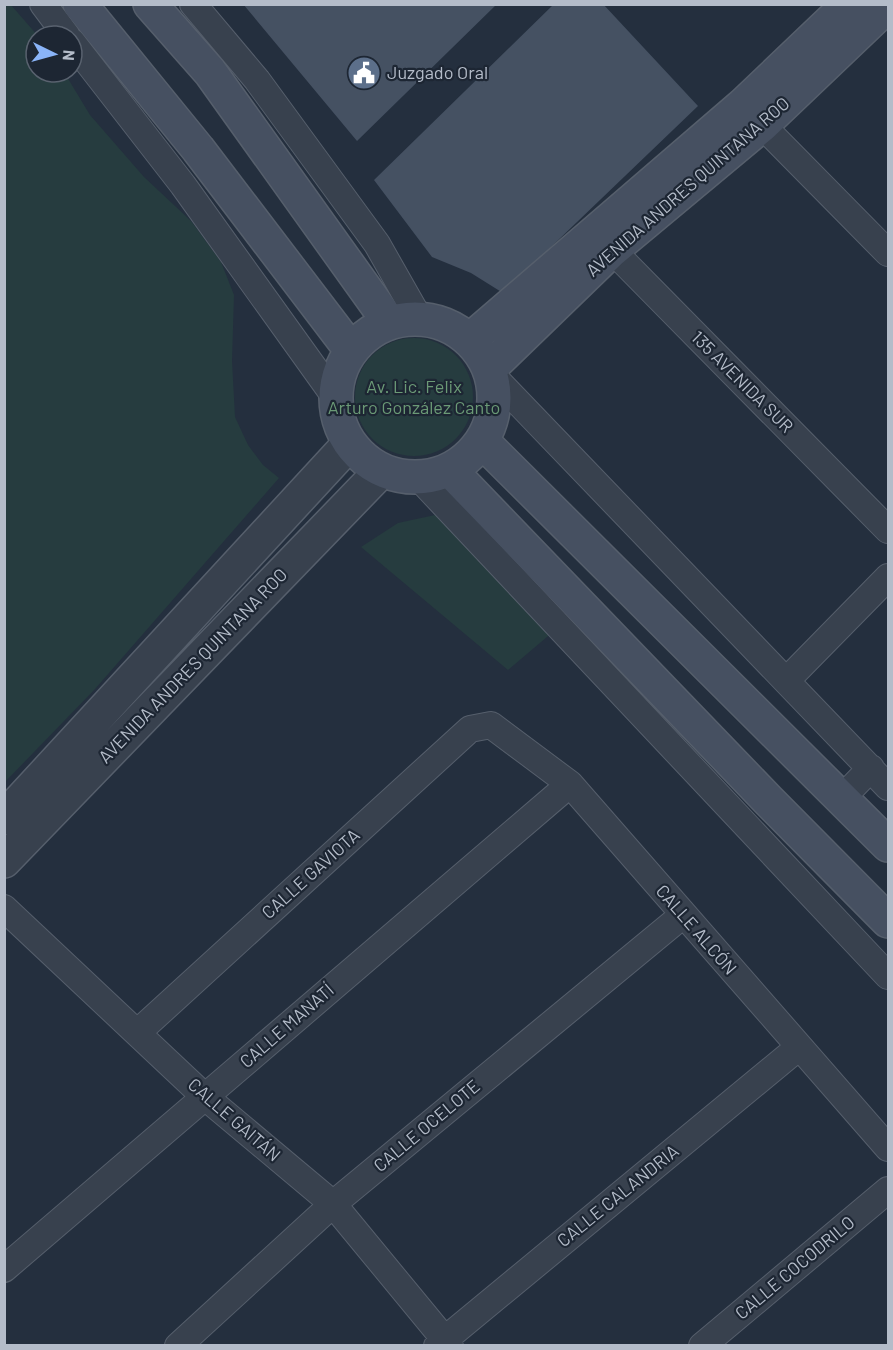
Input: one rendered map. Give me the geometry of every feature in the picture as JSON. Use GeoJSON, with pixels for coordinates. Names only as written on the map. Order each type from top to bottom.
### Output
{"type":"FeatureCollection","features":[{"type":"Feature","properties":{"kind":"main road"},"geometry":{"type":"LineString","coordinates":[[80,4],[198,149],[351,350]]}},
{"type":"Feature","properties":{"kind":"main road"},"geometry":{"type":"LineString","coordinates":[[150,4],[210,72],[404,320]]}},
{"type":"Feature","properties":{"kind":"main road","name":"AVENIDA ANDRES QUINTANA ROO"},"geometry":{"type":"LineString","coordinates":[[752,115],[849,4]]}},
{"type":"Feature","properties":{"kind":"main road","name":"AVENIDA ANDRES QUINTANA ROO"},"geometry":{"type":"LineString","coordinates":[[470,340],[606,240],[752,115],[888,5]]}},
{"type":"Feature","properties":{"kind":"main road","name":"AVENIDA ANDRES QUINTANA ROO"},"geometry":{"type":"LineString","coordinates":[[490,372],[606,240]]}},
{"type":"Feature","properties":{"kind":"main road"},"geometry":{"type":"LineString","coordinates":[[404,320],[446,324],[470,340],[484,359],[490,372],[495,398],[492,420],[482,441],[468,458],[450,470],[435,476],[399,477],[381,471],[363,459],[349,444],[338,421],[335,397],[339,372],[351,350],[368,334],[404,320]]}},
{"type":"Feature","properties":{"kind":"main road"},"geometry":{"type":"LineString","coordinates":[[482,441],[888,845]]}},
{"type":"Feature","properties":{"kind":"main road"},"geometry":{"type":"LineString","coordinates":[[450,470],[888,921]]}},
{"type":"Feature","properties":{"kind":"street"},"geometry":{"type":"LineString","coordinates":[[43,4],[58,24]]}},
{"type":"Feature","properties":{"kind":"street"},"geometry":{"type":"LineString","coordinates":[[193,4],[257,80],[377,244],[404,320]]}},
{"type":"Feature","properties":{"kind":"street"},"geometry":{"type":"LineString","coordinates":[[84,57],[183,185],[335,397]]}},
{"type":"Feature","properties":{"kind":"street"},"geometry":{"type":"LineString","coordinates":[[752,115],[888,253]]}},
{"type":"Feature","properties":{"kind":"street","name":"135 AVENIDA SUR"},"geometry":{"type":"LineString","coordinates":[[606,240],[888,530]]}},
{"type":"Feature","properties":{"kind":"street"},"geometry":{"type":"LineString","coordinates":[[490,372],[888,787]]}},
{"type":"Feature","properties":{"kind":"street","name":"AVENIDA ANDRES QUINTANA ROO"},"geometry":{"type":"LineString","coordinates":[[4,818],[349,444]]}},
{"type":"Feature","properties":{"kind":"street","name":"AVENIDA ANDRES QUINTANA ROO"},"geometry":{"type":"LineString","coordinates":[[4,861],[381,471]]}},
{"type":"Feature","properties":{"kind":"street"},"geometry":{"type":"LineString","coordinates":[[419,478],[888,976]]}},
{"type":"Feature","properties":{"kind":"street"},"geometry":{"type":"LineString","coordinates":[[787,680],[888,577]]}},
{"type":"Feature","properties":{"kind":"street","name":"CALLE ALCÓN"},"geometry":{"type":"LineString","coordinates":[[491,726],[570,784],[888,1148]]}},
{"type":"Feature","properties":{"kind":"street","name":"CALLE GAVIOTA"},"geometry":{"type":"LineString","coordinates":[[137,1033],[470,729],[491,726]]}},
{"type":"Feature","properties":{"kind":"street"},"geometry":{"type":"LineString","coordinates":[[841,799],[871,768]]}},
{"type":"Feature","properties":{"kind":"street","name":"CALLE MANATÍ"},"geometry":{"type":"LineString","coordinates":[[4,1269],[570,784]]}},
{"type":"Feature","properties":{"kind":"street","name":"CALLE GAITÁN"},"geometry":{"type":"LineString","coordinates":[[4,908],[204,1096],[333,1204],[444,1343]]}},
{"type":"Feature","properties":{"kind":"street","name":"CALLE OCELOTE"},"geometry":{"type":"LineString","coordinates":[[178,1346],[333,1204],[683,915]]}},
{"type":"Feature","properties":{"kind":"street","name":"CALLE CALANDRIA"},"geometry":{"type":"LineString","coordinates":[[444,1343],[799,1047]]}},
{"type":"Feature","properties":{"kind":"street","name":"CALLE COCODRILO"},"geometry":{"type":"LineString","coordinates":[[702,1346],[888,1190]]}},
{"type":"Feature","properties":{"kind":"green space"},"geometry":{"type":"Polygon","coordinates":[[[4,5],[11,5],[28,24],[24,24],[24,84],[71,84],[90,115],[144,177],[191,221],[221,262],[234,295],[232,361],[235,417],[248,445],[263,465],[279,478],[95,689],[5,782],[4,5]]]}},
{"type":"Feature","properties":{"kind":"green space","name":"Av. Lic. Felix Arturo González Canto"},"geometry":{"type":"Polygon","coordinates":[[[414,338],[437,342],[456,355],[469,374],[473,397],[469,420],[456,439],[437,452],[414,456],[391,452],[372,439],[359,420],[355,397],[359,374],[372,355],[391,342],[414,338]]]}},
{"type":"Feature","properties":{"kind":"green space"},"geometry":{"type":"Polygon","coordinates":[[[435,515],[554,631],[508,670],[361,547],[398,523],[435,515]]]}},
{"type":"Feature","properties":{"kind":"building","name":"Juzgado Oral"},"geometry":{"type":"Polygon","coordinates":[[[243,4],[497,4],[357,141],[243,4]]]}},
{"type":"Feature","properties":{"kind":"building"},"geometry":{"type":"Polygon","coordinates":[[[554,4],[603,4],[698,106],[503,293],[471,273],[432,257],[374,180],[554,4]]]}},
{"type":"Feature","properties":{"kind":"place","name":"Juzgado Oral"},"geometry":{"type":"Point","coordinates":[364,73]}}]}
